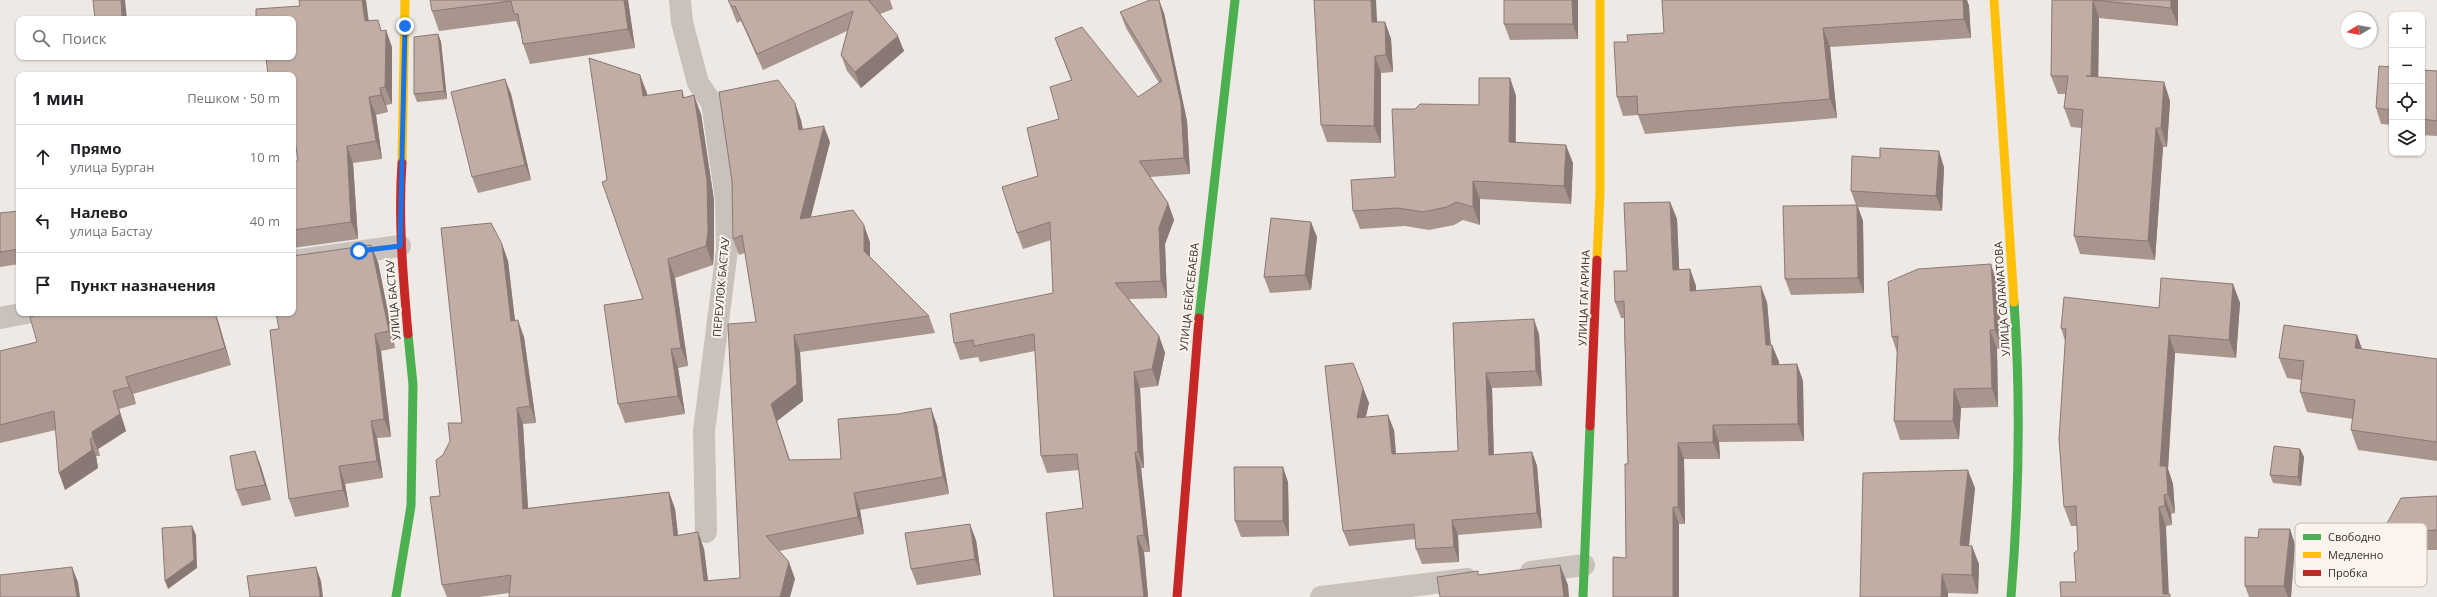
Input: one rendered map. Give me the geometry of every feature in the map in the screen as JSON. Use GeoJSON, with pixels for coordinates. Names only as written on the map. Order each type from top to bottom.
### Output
{"type":"FeatureCollection","features":[{"type":"Feature","properties":{"kind":"street","name":"УЛИЦА БАСТАУ"},"geometry":{"type":"LineString","coordinates":[[396,597],[411,506],[413,385],[400,246],[405,0]]}},
{"type":"Feature","properties":{"kind":"street","name":"ПЕРЕУЛОК БАСТАУ"},"geometry":{"type":"LineString","coordinates":[[680,0],[682,22],[698,83],[712,103],[726,199],[727,250],[704,431],[706,532]]}},
{"type":"Feature","properties":{"kind":"street","name":"УЛИЦА БЕЙСЕБАЕВА"},"geometry":{"type":"LineString","coordinates":[[1177,597],[1194,360],[1235,0]]}},
{"type":"Feature","properties":{"kind":"street","name":"УЛИЦА ГАГАРИНА"},"geometry":{"type":"LineString","coordinates":[[1583,597],[1600,192],[1600,0]]}},
{"type":"Feature","properties":{"kind":"street","name":"УЛИЦА САЛАМАТОВА"},"geometry":{"type":"LineString","coordinates":[[1994,0],[2019,374],[2017,526],[2011,597]]}},
{"type":"Feature","properties":{"kind":"street"},"geometry":{"type":"LineString","coordinates":[[296,261],[400,246]]}},
{"type":"Feature","properties":{"kind":"street"},"geometry":{"type":"LineString","coordinates":[[0,318],[16,315]]}},
{"type":"Feature","properties":{"kind":"street"},"geometry":{"type":"LineString","coordinates":[[1514,574],[1584,565]]}},
{"type":"Feature","properties":{"kind":"street"},"geometry":{"type":"LineString","coordinates":[[1321,597],[1491,576]]}},
{"type":"Feature","properties":{"kind":"building"},"geometry":{"type":"Polygon","coordinates":[[[93,0],[121,0],[122,16],[95,16],[93,0]]]}},
{"type":"Feature","properties":{"kind":"building"},"geometry":{"type":"Polygon","coordinates":[[[299,0],[362,0],[365,21],[378,20],[381,31],[386,30],[385,87],[380,88],[381,95],[369,97],[376,141],[347,146],[351,222],[296,230],[296,161],[298,161],[296,147],[296,72],[268,72],[266,60],[296,60],[296,16],[256,16],[256,9],[300,6],[299,0]]]}},
{"type":"Feature","properties":{"kind":"building"},"geometry":{"type":"Polygon","coordinates":[[[430,0],[624,0],[628,29],[523,44],[518,14],[514,14],[511,1],[432,11],[430,0]]]}},
{"type":"Feature","properties":{"kind":"building"},"geometry":{"type":"Polygon","coordinates":[[[728,0],[871,0],[869,1],[898,36],[855,72],[841,55],[853,11],[757,54],[735,6],[732,7],[728,0]]]}},
{"type":"Feature","properties":{"kind":"building"},"geometry":{"type":"Polygon","coordinates":[[[1150,0],[1159,0],[1181,104],[1184,158],[1139,161],[1168,203],[1159,228],[1161,281],[1115,283],[1159,336],[1152,369],[1134,372],[1138,452],[1135,452],[1144,535],[1137,536],[1144,597],[1054,597],[1046,513],[1083,508],[1077,454],[1041,456],[1034,334],[974,346],[973,340],[954,343],[950,314],[1053,293],[1050,222],[1017,233],[1002,187],[1038,176],[1027,128],[1059,119],[1050,87],[1072,80],[1055,38],[1082,27],[1138,97],[1162,81],[1120,12],[1150,0]]]}},
{"type":"Feature","properties":{"kind":"building"},"geometry":{"type":"Polygon","coordinates":[[[1314,0],[1371,0],[1372,22],[1385,22],[1386,55],[1375,56],[1374,126],[1321,125],[1314,0]]]}},
{"type":"Feature","properties":{"kind":"building"},"geometry":{"type":"Polygon","coordinates":[[[1504,0],[1572,0],[1573,24],[1504,24],[1504,0]]]}},
{"type":"Feature","properties":{"kind":"building"},"geometry":{"type":"Polygon","coordinates":[[[1662,0],[1963,0],[1964,19],[1823,28],[1830,99],[1638,115],[1637,96],[1617,97],[1614,42],[1628,42],[1627,35],[1664,33],[1662,0]]]}},
{"type":"Feature","properties":{"kind":"building"},"geometry":{"type":"Polygon","coordinates":[[[2052,0],[2093,0],[2091,76],[2086,76],[2164,82],[2161,128],[2156,128],[2148,241],[2074,236],[2083,110],[2064,108],[2068,76],[2051,76],[2052,0]]]}},
{"type":"Feature","properties":{"kind":"building"},"geometry":{"type":"Polygon","coordinates":[[[2094,0],[2171,0],[2171,8],[2094,0]]]}},
{"type":"Feature","properties":{"kind":"building"},"geometry":{"type":"Polygon","coordinates":[[[438,34],[444,91],[414,94],[414,37],[438,34]]]}},
{"type":"Feature","properties":{"kind":"building"},"geometry":{"type":"Polygon","coordinates":[[[589,58],[640,75],[643,96],[682,90],[683,98],[694,95],[707,181],[708,231],[706,246],[668,259],[681,348],[671,349],[678,396],[618,404],[604,305],[643,299],[602,182],[607,180],[589,58]]]}},
{"type":"Feature","properties":{"kind":"building"},"geometry":{"type":"Polygon","coordinates":[[[2379,66],[2389,67],[2389,110],[2376,108],[2379,66]]]}},
{"type":"Feature","properties":{"kind":"building"},"geometry":{"type":"Polygon","coordinates":[[[2425,70],[2437,71],[2437,121],[2425,119],[2425,70]]]}},
{"type":"Feature","properties":{"kind":"building"},"geometry":{"type":"Polygon","coordinates":[[[1479,78],[1510,78],[1509,142],[1566,145],[1564,186],[1473,181],[1473,207],[1456,202],[1447,207],[1423,212],[1398,208],[1353,211],[1351,180],[1395,177],[1392,109],[1415,109],[1420,104],[1479,105],[1479,78]]]}},
{"type":"Feature","properties":{"kind":"building"},"geometry":{"type":"Polygon","coordinates":[[[505,79],[525,165],[472,177],[451,92],[505,79]]]}},
{"type":"Feature","properties":{"kind":"building"},"geometry":{"type":"Polygon","coordinates":[[[778,80],[795,103],[799,130],[824,126],[800,219],[853,210],[864,225],[864,251],[929,316],[794,335],[797,384],[771,404],[789,460],[841,459],[838,419],[898,414],[931,408],[943,477],[854,493],[858,517],[766,536],[789,562],[780,597],[509,597],[511,575],[442,585],[430,497],[440,496],[436,460],[443,455],[450,441],[448,423],[462,423],[441,228],[491,223],[502,244],[511,321],[518,320],[530,406],[517,408],[523,509],[669,492],[674,536],[698,532],[704,581],[740,578],[728,324],[756,322],[742,235],[733,239],[732,181],[719,92],[778,80]]]}},
{"type":"Feature","properties":{"kind":"building"},"geometry":{"type":"Polygon","coordinates":[[[1880,148],[1939,151],[1936,196],[1851,191],[1852,156],[1880,158],[1880,148]]]}},
{"type":"Feature","properties":{"kind":"building"},"geometry":{"type":"Polygon","coordinates":[[[1670,202],[1673,270],[1690,269],[1690,291],[1761,286],[1766,345],[1772,345],[1772,365],[1797,364],[1798,424],[1713,425],[1713,442],[1678,443],[1678,507],[1673,507],[1673,597],[1613,597],[1613,557],[1626,558],[1625,464],[1628,464],[1624,301],[1615,302],[1614,271],[1627,271],[1624,203],[1670,202]]]}},
{"type":"Feature","properties":{"kind":"building"},"geometry":{"type":"Polygon","coordinates":[[[1857,205],[1858,278],[1785,279],[1783,206],[1857,205]]]}},
{"type":"Feature","properties":{"kind":"building"},"geometry":{"type":"Polygon","coordinates":[[[16,211],[16,249],[0,252],[0,213],[16,211]]]}},
{"type":"Feature","properties":{"kind":"building"},"geometry":{"type":"Polygon","coordinates":[[[1271,218],[1311,222],[1305,275],[1264,277],[1271,218]]]}},
{"type":"Feature","properties":{"kind":"building"},"geometry":{"type":"Polygon","coordinates":[[[371,245],[389,331],[375,334],[384,419],[371,421],[377,461],[339,466],[343,490],[289,499],[270,330],[279,329],[277,316],[296,316],[296,256],[371,245]]]}},
{"type":"Feature","properties":{"kind":"building"},"geometry":{"type":"Polygon","coordinates":[[[1991,264],[1995,330],[1990,330],[1992,388],[1954,389],[1953,421],[1894,421],[1898,336],[1892,337],[1888,282],[1918,269],[1991,264]]]}},
{"type":"Feature","properties":{"kind":"building"},"geometry":{"type":"Polygon","coordinates":[[[2161,278],[2233,284],[2229,340],[2169,335],[2160,466],[2166,466],[2168,494],[2164,495],[2165,506],[2159,507],[2163,594],[2170,594],[2170,597],[2061,597],[2060,582],[2076,582],[2074,553],[2078,550],[2076,506],[2064,507],[2059,439],[2066,329],[2061,328],[2064,297],[2159,308],[2161,278]]]}},
{"type":"Feature","properties":{"kind":"building"},"geometry":{"type":"Polygon","coordinates":[[[216,316],[225,348],[126,377],[129,387],[113,391],[120,414],[92,432],[93,438],[90,439],[92,450],[59,473],[54,411],[0,425],[0,351],[37,342],[30,317],[216,316]]]}},
{"type":"Feature","properties":{"kind":"building"},"geometry":{"type":"Polygon","coordinates":[[[1534,319],[1536,371],[1486,373],[1489,455],[1532,452],[1537,513],[1452,520],[1454,547],[1416,549],[1414,524],[1343,531],[1325,366],[1353,363],[1363,388],[1357,418],[1388,415],[1392,454],[1458,451],[1453,323],[1534,319]]]}},
{"type":"Feature","properties":{"kind":"building"},"geometry":{"type":"Polygon","coordinates":[[[2284,325],[2357,335],[2355,348],[2437,359],[2437,442],[2351,430],[2355,400],[2300,392],[2304,361],[2279,358],[2284,325]]]}},
{"type":"Feature","properties":{"kind":"building"},"geometry":{"type":"Polygon","coordinates":[[[2274,446],[2300,449],[2298,477],[2270,475],[2274,446]]]}},
{"type":"Feature","properties":{"kind":"building"},"geometry":{"type":"Polygon","coordinates":[[[255,451],[265,485],[236,490],[230,456],[255,451]]]}},
{"type":"Feature","properties":{"kind":"building"},"geometry":{"type":"Polygon","coordinates":[[[1234,467],[1283,467],[1283,521],[1235,521],[1234,467]]]}},
{"type":"Feature","properties":{"kind":"building"},"geometry":{"type":"Polygon","coordinates":[[[1968,470],[1960,545],[1972,546],[1972,575],[1942,574],[1941,597],[1860,597],[1863,473],[1968,470]]]}},
{"type":"Feature","properties":{"kind":"building"},"geometry":{"type":"Polygon","coordinates":[[[2437,496],[2437,530],[2427,531],[2427,523],[2387,523],[2401,498],[2437,496]]]}},
{"type":"Feature","properties":{"kind":"building"},"geometry":{"type":"Polygon","coordinates":[[[970,524],[975,559],[911,569],[905,533],[970,524]]]}},
{"type":"Feature","properties":{"kind":"building"},"geometry":{"type":"Polygon","coordinates":[[[192,526],[194,560],[165,581],[162,528],[192,526]]]}},
{"type":"Feature","properties":{"kind":"building"},"geometry":{"type":"Polygon","coordinates":[[[2259,529],[2290,529],[2284,586],[2245,586],[2245,537],[2258,538],[2259,529]]]}},
{"type":"Feature","properties":{"kind":"building"},"geometry":{"type":"Polygon","coordinates":[[[1560,565],[1564,597],[1440,597],[1437,577],[1478,571],[1478,575],[1560,565]]]}},
{"type":"Feature","properties":{"kind":"building"},"geometry":{"type":"Polygon","coordinates":[[[72,567],[77,597],[0,597],[0,575],[72,567]]]}},
{"type":"Feature","properties":{"kind":"building"},"geometry":{"type":"Polygon","coordinates":[[[316,567],[320,597],[250,597],[247,576],[316,567]]]}},
{"type":"Feature","properties":{"kind":"traffic: fast"},"geometry":{"type":"LineString","coordinates":[[1199,318],[1235,0]]}},
{"type":"Feature","properties":{"kind":"traffic: fast"},"geometry":{"type":"LineString","coordinates":[[2011,597],[2016,523],[2018,450],[2018,376],[2014,302]]}},
{"type":"Feature","properties":{"kind":"traffic: fast"},"geometry":{"type":"LineString","coordinates":[[396,597],[411,506],[413,385],[408,334]]}},
{"type":"Feature","properties":{"kind":"traffic: fast"},"geometry":{"type":"LineString","coordinates":[[1583,597],[1590,426]]}},
{"type":"Feature","properties":{"kind":"traffic: slow"},"geometry":{"type":"LineString","coordinates":[[402,163],[405,0]]}},
{"type":"Feature","properties":{"kind":"traffic: slow"},"geometry":{"type":"LineString","coordinates":[[1597,260],[1600,192],[1600,0]]}},
{"type":"Feature","properties":{"kind":"traffic: slow"},"geometry":{"type":"LineString","coordinates":[[1994,0],[2014,302]]}},
{"type":"Feature","properties":{"kind":"traffic: jam"},"geometry":{"type":"LineString","coordinates":[[402,163],[401,227],[408,334]]}},
{"type":"Feature","properties":{"kind":"traffic: jam"},"geometry":{"type":"LineString","coordinates":[[1590,426],[1597,260]]}},
{"type":"Feature","properties":{"kind":"traffic: jam"},"geometry":{"type":"LineString","coordinates":[[1177,597],[1199,318]]}},
{"type":"Feature","properties":{"kind":"route"},"geometry":{"type":"LineString","coordinates":[[359,251],[400,246],[399,211],[404,125],[405,26]]}}]}
